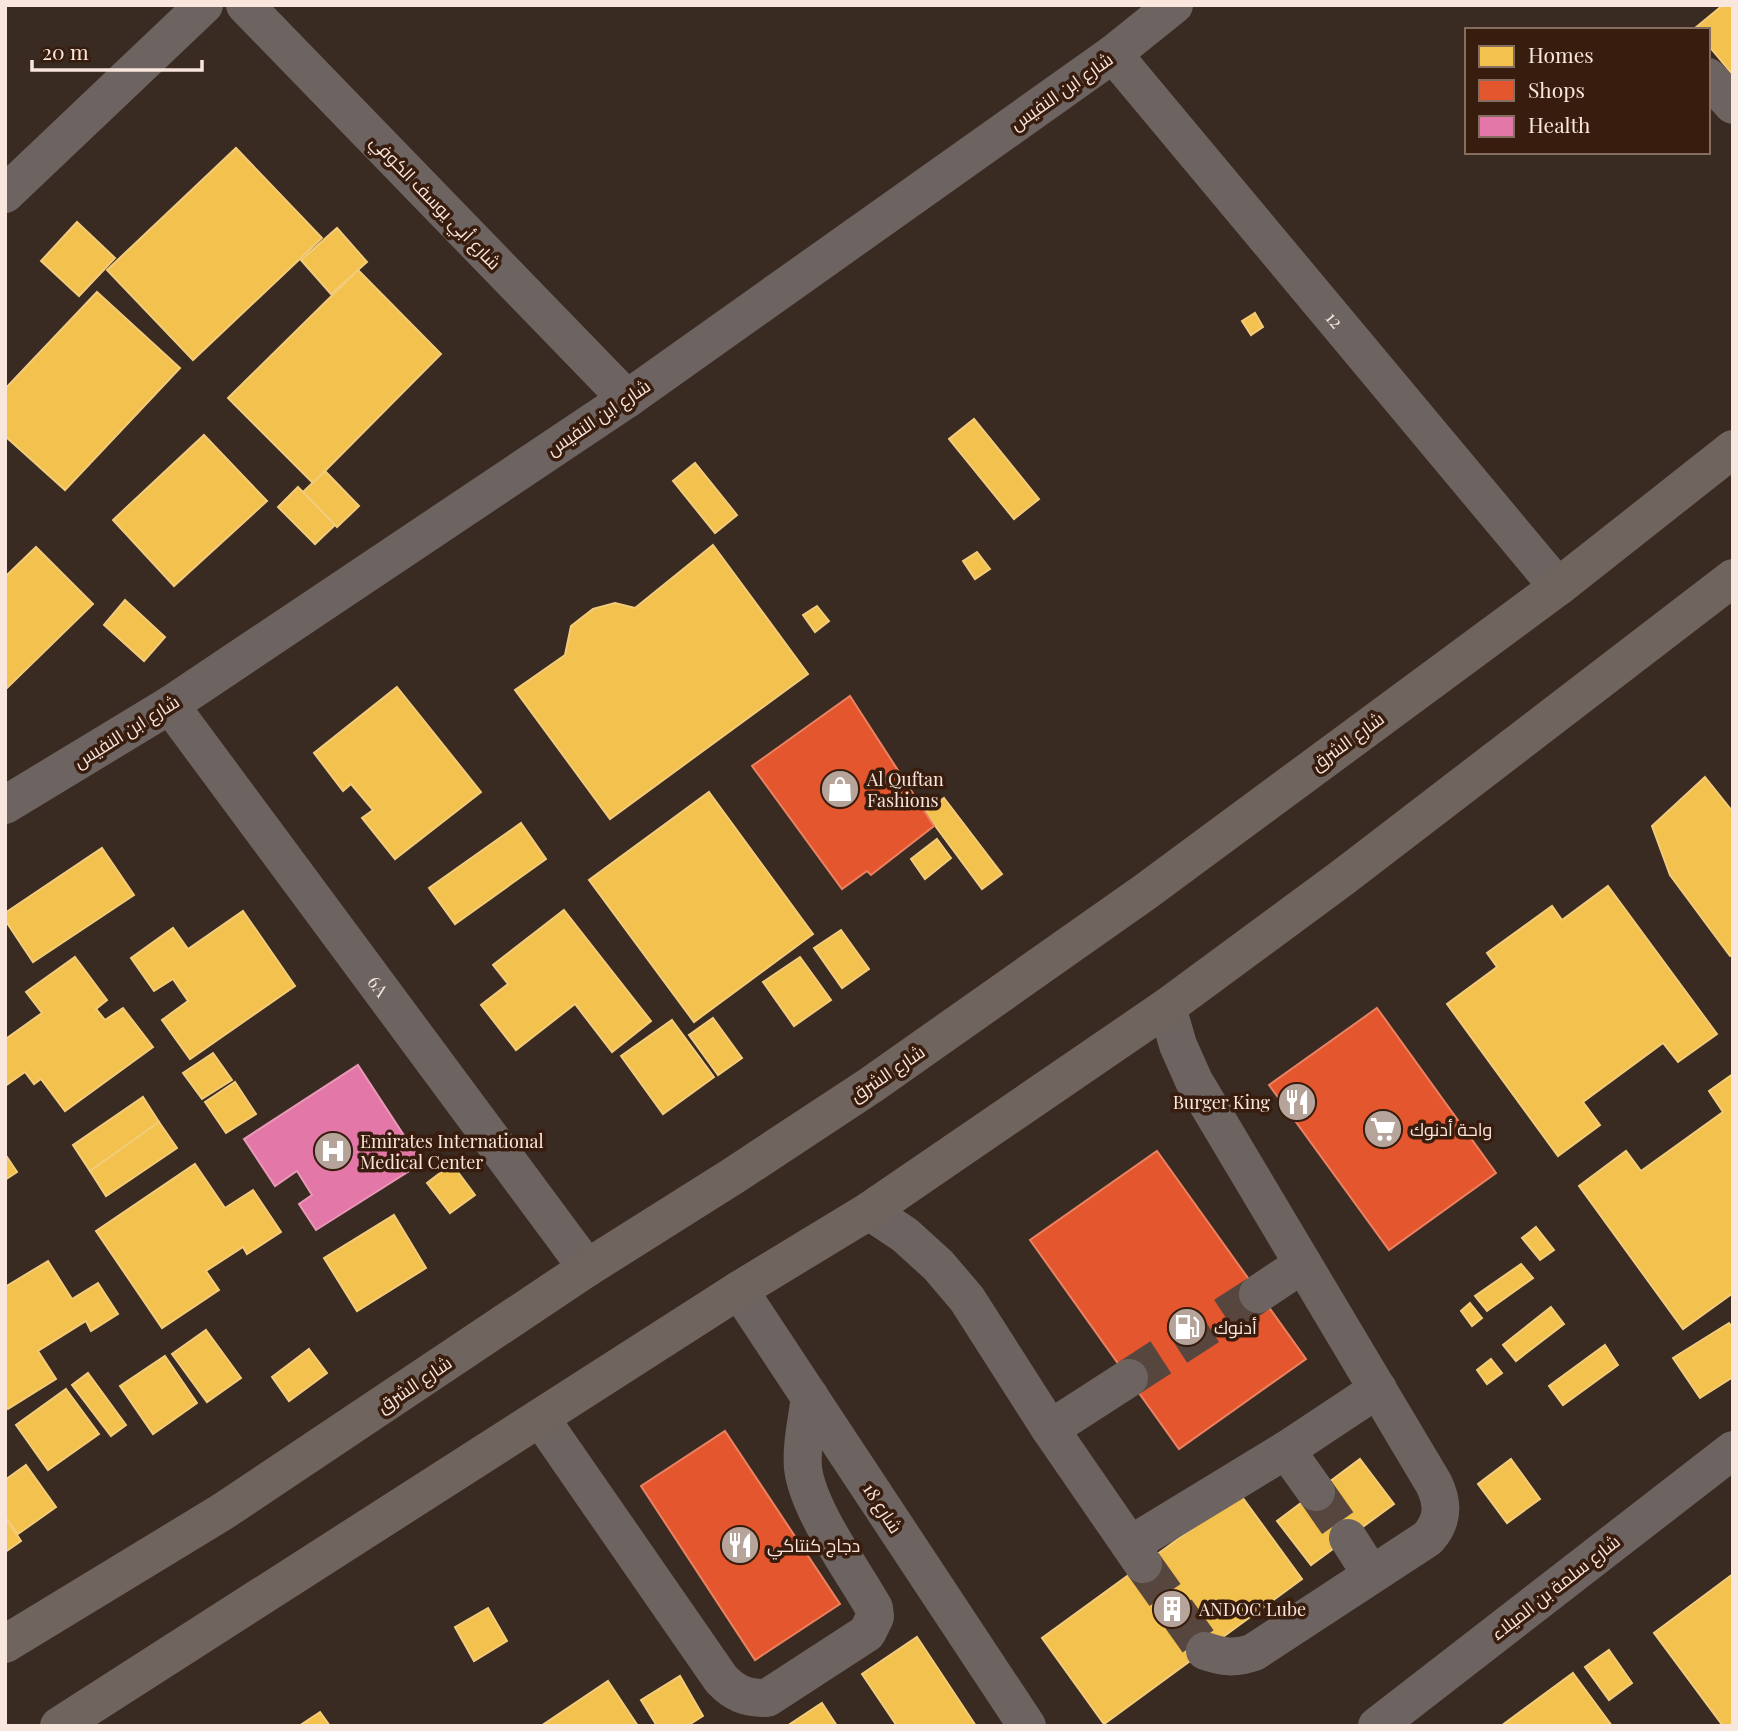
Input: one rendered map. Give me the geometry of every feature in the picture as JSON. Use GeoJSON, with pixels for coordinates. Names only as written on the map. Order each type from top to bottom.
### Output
{"type":"FeatureCollection","features":[{"type":"Feature","properties":{"kind":"main road","name":"شارع الشرق"},"geometry":{"type":"LineString","coordinates":[[5,1644],[222,1512],[587,1268],[733,1177],[997,997],[1145,892],[1558,587],[1733,449]]}},
{"type":"Feature","properties":{"kind":"main road"},"geometry":{"type":"LineString","coordinates":[[60,1726],[739,1290],[869,1211],[1167,1007],[1342,878],[1733,578]]}},
{"type":"Feature","properties":{"kind":"street"},"geometry":{"type":"LineString","coordinates":[[5,194],[204,5]]}},
{"type":"Feature","properties":{"kind":"street","name":"شارع أبي يوسف الكوفي"},"geometry":{"type":"LineString","coordinates":[[245,5],[627,398]]}},
{"type":"Feature","properties":{"kind":"street","name":"شارع ابن النفيس"},"geometry":{"type":"LineString","coordinates":[[5,805],[170,705],[627,398],[1113,54],[1174,5]]}},
{"type":"Feature","properties":{"kind":"street","name":"12"},"geometry":{"type":"LineString","coordinates":[[1113,54],[1558,587]]}},
{"type":"Feature","properties":{"kind":"street"},"geometry":{"type":"LineString","coordinates":[[1710,79],[1733,105]]}},
{"type":"Feature","properties":{"kind":"street","name":"6A"},"geometry":{"type":"LineString","coordinates":[[170,705],[587,1268]]}},
{"type":"Feature","properties":{"kind":"street"},"geometry":{"type":"LineString","coordinates":[[1167,1007],[1178,1045],[1194,1081],[1434,1484],[1441,1497],[1442,1512],[1437,1527],[1428,1538],[1254,1652],[1237,1658],[1205,1651]]}},
{"type":"Feature","properties":{"kind":"street"},"geometry":{"type":"LineString","coordinates":[[869,1211],[905,1235],[946,1274],[967,1299],[1050,1429],[1137,1555],[1378,1389]]}},
{"type":"Feature","properties":{"kind":"street"},"geometry":{"type":"LineString","coordinates":[[1258,1294],[1304,1264]]}},
{"type":"Feature","properties":{"kind":"street","name":"شارع 18"},"geometry":{"type":"LineString","coordinates":[[739,1290],[1027,1726]]}},
{"type":"Feature","properties":{"kind":"street"},"geometry":{"type":"LineString","coordinates":[[1050,1429],[1129,1378]]}},
{"type":"Feature","properties":{"kind":"street"},"geometry":{"type":"LineString","coordinates":[[541,1419],[721,1679],[733,1691],[750,1698],[767,1698],[867,1633],[875,1617],[874,1608],[813,1503],[806,1484],[803,1465],[810,1397]]}},
{"type":"Feature","properties":{"kind":"street"},"geometry":{"type":"LineString","coordinates":[[1286,1450],[1316,1492]]}},
{"type":"Feature","properties":{"kind":"street","name":"شارع سلمة بن الميلاء"},"geometry":{"type":"LineString","coordinates":[[1377,1726],[1733,1450]]}},
{"type":"Feature","properties":{"kind":"street"},"geometry":{"type":"LineString","coordinates":[[1348,1538],[1371,1574]]}},
{"type":"Feature","properties":{"kind":"building: Homes"},"geometry":{"type":"Polygon","coordinates":[[[1723,5],[1733,5],[1733,75],[1710,47],[1710,28],[1695,28],[1723,5]]]}},
{"type":"Feature","properties":{"kind":"building: Homes"},"geometry":{"type":"Polygon","coordinates":[[[236,148],[322,238],[193,360],[107,270],[236,148]]]}},
{"type":"Feature","properties":{"kind":"building: Homes"},"geometry":{"type":"Polygon","coordinates":[[[77,222],[115,258],[79,296],[41,261],[77,222]]]}},
{"type":"Feature","properties":{"kind":"building: Homes"},"geometry":{"type":"Polygon","coordinates":[[[337,228],[367,262],[331,294],[301,260],[337,228]]]}},
{"type":"Feature","properties":{"kind":"building: Homes"},"geometry":{"type":"Polygon","coordinates":[[[358,270],[441,354],[313,483],[228,398],[358,270]]]}},
{"type":"Feature","properties":{"kind":"building: Homes"},"geometry":{"type":"Polygon","coordinates":[[[97,292],[180,368],[65,490],[5,436],[5,389],[97,292]]]}},
{"type":"Feature","properties":{"kind":"building: Homes"},"geometry":{"type":"Polygon","coordinates":[[[1255,313],[1263,327],[1251,335],[1242,321],[1255,313]]]}},
{"type":"Feature","properties":{"kind":"building: Homes"},"geometry":{"type":"Polygon","coordinates":[[[974,419],[1039,499],[1014,519],[949,439],[974,419]]]}},
{"type":"Feature","properties":{"kind":"building: Homes"},"geometry":{"type":"Polygon","coordinates":[[[204,435],[267,501],[174,586],[113,520],[204,435]]]}},
{"type":"Feature","properties":{"kind":"building: Homes"},"geometry":{"type":"Polygon","coordinates":[[[695,463],[737,515],[715,533],[673,481],[695,463]]]}},
{"type":"Feature","properties":{"kind":"building: Homes"},"geometry":{"type":"Polygon","coordinates":[[[325,471],[359,506],[337,527],[303,492],[325,471]]]}},
{"type":"Feature","properties":{"kind":"building: Homes"},"geometry":{"type":"Polygon","coordinates":[[[298,487],[335,525],[315,544],[278,507],[298,487]]]}},
{"type":"Feature","properties":{"kind":"building: Homes"},"geometry":{"type":"Polygon","coordinates":[[[713,545],[808,674],[610,819],[515,690],[565,655],[571,626],[593,609],[615,603],[635,608],[713,545]]]}},
{"type":"Feature","properties":{"kind":"building: Homes"},"geometry":{"type":"Polygon","coordinates":[[[36,547],[93,604],[6,689],[5,577],[36,547]]]}},
{"type":"Feature","properties":{"kind":"building: Homes"},"geometry":{"type":"Polygon","coordinates":[[[977,552],[990,569],[975,579],[963,561],[977,552]]]}},
{"type":"Feature","properties":{"kind":"building: Homes"},"geometry":{"type":"Polygon","coordinates":[[[125,600],[165,637],[144,661],[104,625],[125,600]]]}},
{"type":"Feature","properties":{"kind":"building: Homes"},"geometry":{"type":"Polygon","coordinates":[[[817,606],[829,621],[815,632],[803,615],[817,606]]]}},
{"type":"Feature","properties":{"kind":"building: Homes"},"geometry":{"type":"Polygon","coordinates":[[[397,687],[481,792],[395,859],[362,818],[373,810],[351,784],[343,791],[314,753],[397,687]]]}},
{"type":"Feature","properties":{"kind":"building: Homes"},"geometry":{"type":"Polygon","coordinates":[[[1705,777],[1733,812],[1733,954],[1730,956],[1670,875],[1652,826],[1705,777]]]}},
{"type":"Feature","properties":{"kind":"building: Homes"},"geometry":{"type":"Polygon","coordinates":[[[709,792],[813,934],[694,1022],[589,880],[709,792]]]}},
{"type":"Feature","properties":{"kind":"building: Homes"},"geometry":{"type":"Polygon","coordinates":[[[944,798],[1002,874],[982,889],[925,812],[944,798]]]}},
{"type":"Feature","properties":{"kind":"building: Homes"},"geometry":{"type":"Polygon","coordinates":[[[521,823],[546,859],[455,924],[429,888],[521,823]]]}},
{"type":"Feature","properties":{"kind":"building: Homes"},"geometry":{"type":"Polygon","coordinates":[[[937,839],[951,858],[925,879],[911,859],[937,839]]]}},
{"type":"Feature","properties":{"kind":"building: Homes"},"geometry":{"type":"Polygon","coordinates":[[[102,848],[134,895],[33,962],[5,920],[5,913],[102,848]]]}},
{"type":"Feature","properties":{"kind":"building: Homes"},"geometry":{"type":"Polygon","coordinates":[[[1608,886],[1717,1034],[1678,1062],[1663,1043],[1583,1102],[1600,1125],[1558,1156],[1447,1004],[1497,967],[1487,953],[1552,906],[1562,920],[1608,886]]]}},
{"type":"Feature","properties":{"kind":"building: Homes"},"geometry":{"type":"Polygon","coordinates":[[[564,910],[651,1021],[612,1052],[575,1004],[516,1050],[481,1005],[508,984],[493,965],[564,910]]]}},
{"type":"Feature","properties":{"kind":"building: Homes"},"geometry":{"type":"Polygon","coordinates":[[[243,911],[295,986],[190,1059],[162,1020],[188,1001],[173,979],[154,991],[131,958],[173,928],[188,949],[243,911]]]}},
{"type":"Feature","properties":{"kind":"building: Homes"},"geometry":{"type":"Polygon","coordinates":[[[841,930],[869,969],[842,988],[814,948],[841,930]]]}},
{"type":"Feature","properties":{"kind":"building: Homes"},"geometry":{"type":"Polygon","coordinates":[[[75,957],[107,1000],[96,1009],[105,1020],[123,1008],[153,1047],[65,1111],[41,1079],[34,1084],[25,1072],[5,1086],[5,1036],[7,1038],[42,1013],[26,992],[75,957]]]}},
{"type":"Feature","properties":{"kind":"building: Homes"},"geometry":{"type":"Polygon","coordinates":[[[800,957],[831,1000],[794,1026],[763,982],[800,957]]]}},
{"type":"Feature","properties":{"kind":"building: Homes"},"geometry":{"type":"Polygon","coordinates":[[[713,1018],[742,1058],[718,1075],[689,1035],[713,1018]]]}},
{"type":"Feature","properties":{"kind":"building: Homes"},"geometry":{"type":"Polygon","coordinates":[[[672,1020],[714,1077],[663,1114],[621,1056],[672,1020]]]}},
{"type":"Feature","properties":{"kind":"building: Homes"},"geometry":{"type":"Polygon","coordinates":[[[213,1053],[232,1080],[202,1099],[183,1073],[213,1053]]]}},
{"type":"Feature","properties":{"kind":"building: Homes"},"geometry":{"type":"Polygon","coordinates":[[[1733,1074],[1733,1293],[1683,1329],[1579,1186],[1626,1151],[1641,1171],[1723,1112],[1709,1091],[1733,1074]]]}},
{"type":"Feature","properties":{"kind":"building: Homes"},"geometry":{"type":"Polygon","coordinates":[[[235,1082],[256,1114],[226,1133],[205,1102],[235,1082]]]}},
{"type":"Feature","properties":{"kind":"building: Homes"},"geometry":{"type":"Polygon","coordinates":[[[143,1097],[159,1122],[90,1171],[73,1145],[143,1097]]]}},
{"type":"Feature","properties":{"kind":"building: Homes"},"geometry":{"type":"Polygon","coordinates":[[[159,1122],[177,1148],[106,1196],[90,1171],[159,1122]]]}},
{"type":"Feature","properties":{"kind":"building: Homes"},"geometry":{"type":"Polygon","coordinates":[[[5,1154],[17,1172],[5,1180],[5,1154]]]}},
{"type":"Feature","properties":{"kind":"building: Homes"},"geometry":{"type":"Polygon","coordinates":[[[195,1164],[225,1208],[253,1190],[281,1232],[247,1254],[243,1247],[206,1271],[219,1290],[162,1328],[96,1231],[195,1164]]]}},
{"type":"Feature","properties":{"kind":"building: Homes"},"geometry":{"type":"Polygon","coordinates":[[[452,1164],[475,1195],[450,1213],[427,1183],[452,1164]]]}},
{"type":"Feature","properties":{"kind":"building: Homes"},"geometry":{"type":"Polygon","coordinates":[[[394,1215],[426,1268],[357,1311],[324,1258],[394,1215]]]}},
{"type":"Feature","properties":{"kind":"building: Homes"},"geometry":{"type":"Polygon","coordinates":[[[1536,1227],[1554,1250],[1540,1260],[1522,1238],[1536,1227]]]}},
{"type":"Feature","properties":{"kind":"building: Homes"},"geometry":{"type":"Polygon","coordinates":[[[48,1261],[72,1299],[98,1283],[118,1314],[91,1331],[86,1321],[38,1351],[56,1379],[8,1409],[5,1405],[5,1287],[48,1261]]]}},
{"type":"Feature","properties":{"kind":"building: Homes"},"geometry":{"type":"Polygon","coordinates":[[[1521,1264],[1533,1278],[1487,1311],[1475,1296],[1521,1264]]]}},
{"type":"Feature","properties":{"kind":"building: Homes"},"geometry":{"type":"Polygon","coordinates":[[[1470,1303],[1482,1318],[1472,1326],[1461,1311],[1470,1303]]]}},
{"type":"Feature","properties":{"kind":"building: Homes"},"geometry":{"type":"Polygon","coordinates":[[[1551,1307],[1564,1324],[1516,1361],[1503,1345],[1551,1307]]]}},
{"type":"Feature","properties":{"kind":"building: Homes"},"geometry":{"type":"Polygon","coordinates":[[[1729,1323],[1733,1329],[1733,1377],[1700,1398],[1673,1358],[1729,1323]]]}},
{"type":"Feature","properties":{"kind":"building: Homes"},"geometry":{"type":"Polygon","coordinates":[[[206,1330],[241,1378],[207,1402],[172,1354],[206,1330]]]}},
{"type":"Feature","properties":{"kind":"building: Homes"},"geometry":{"type":"Polygon","coordinates":[[[1605,1345],[1618,1365],[1563,1405],[1549,1386],[1605,1345]]]}},
{"type":"Feature","properties":{"kind":"building: Homes"},"geometry":{"type":"Polygon","coordinates":[[[309,1349],[327,1373],[289,1401],[272,1377],[309,1349]]]}},
{"type":"Feature","properties":{"kind":"building: Homes"},"geometry":{"type":"Polygon","coordinates":[[[165,1356],[197,1403],[153,1434],[120,1386],[165,1356]]]}},
{"type":"Feature","properties":{"kind":"building: Homes"},"geometry":{"type":"Polygon","coordinates":[[[1491,1359],[1502,1373],[1487,1384],[1477,1370],[1491,1359]]]}},
{"type":"Feature","properties":{"kind":"building: Homes"},"geometry":{"type":"Polygon","coordinates":[[[88,1373],[126,1425],[111,1436],[72,1385],[88,1373]]]}},
{"type":"Feature","properties":{"kind":"building: Homes"},"geometry":{"type":"Polygon","coordinates":[[[66,1389],[99,1434],[48,1470],[16,1425],[66,1389]]]}},
{"type":"Feature","properties":{"kind":"building: Homes"},"geometry":{"type":"Polygon","coordinates":[[[1360,1459],[1394,1504],[1311,1565],[1277,1521],[1360,1459]]]}},
{"type":"Feature","properties":{"kind":"building: Homes"},"geometry":{"type":"Polygon","coordinates":[[[1511,1459],[1540,1499],[1507,1523],[1478,1484],[1511,1459]]]}},
{"type":"Feature","properties":{"kind":"building: Homes"},"geometry":{"type":"Polygon","coordinates":[[[26,1465],[56,1507],[18,1534],[5,1517],[5,1480],[26,1465]]]}},
{"type":"Feature","properties":{"kind":"building: Homes","name":"ANDOC Lube"},"geometry":{"type":"Polygon","coordinates":[[[1240,1494],[1302,1579],[1104,1724],[1042,1638],[1240,1494]]]}},
{"type":"Feature","properties":{"kind":"building: Homes"},"geometry":{"type":"Polygon","coordinates":[[[5,1517],[21,1541],[5,1552],[5,1517]]]}},
{"type":"Feature","properties":{"kind":"building: Homes"},"geometry":{"type":"Polygon","coordinates":[[[1733,1574],[1733,1726],[1723,1726],[1654,1633],[1733,1574]]]}},
{"type":"Feature","properties":{"kind":"building: Homes"},"geometry":{"type":"Polygon","coordinates":[[[488,1608],[507,1641],[474,1661],[455,1627],[488,1608]]]}},
{"type":"Feature","properties":{"kind":"building: Homes"},"geometry":{"type":"Polygon","coordinates":[[[917,1637],[976,1726],[897,1726],[862,1674],[917,1637]]]}},
{"type":"Feature","properties":{"kind":"building: Homes"},"geometry":{"type":"Polygon","coordinates":[[[1609,1650],[1632,1683],[1609,1700],[1585,1667],[1609,1650]]]}},
{"type":"Feature","properties":{"kind":"building: Homes"},"geometry":{"type":"Polygon","coordinates":[[[1573,1673],[1612,1726],[1501,1726],[1573,1673]]]}},
{"type":"Feature","properties":{"kind":"building: Homes"},"geometry":{"type":"Polygon","coordinates":[[[680,1676],[703,1716],[687,1726],[657,1726],[641,1700],[680,1676]]]}},
{"type":"Feature","properties":{"kind":"building: Homes"},"geometry":{"type":"Polygon","coordinates":[[[608,1681],[638,1726],[541,1726],[608,1681]]]}},
{"type":"Feature","properties":{"kind":"building: Homes"},"geometry":{"type":"Polygon","coordinates":[[[822,1703],[837,1726],[787,1726],[822,1703]]]}},
{"type":"Feature","properties":{"kind":"building: Homes"},"geometry":{"type":"Polygon","coordinates":[[[320,1712],[330,1726],[299,1726],[320,1712]]]}},
{"type":"Feature","properties":{"kind":"building: Shops","name":"Al Quftan Fashions"},"geometry":{"type":"Polygon","coordinates":[[[850,696],[934,826],[871,875],[867,871],[842,889],[752,766],[850,696]]]}},
{"type":"Feature","properties":{"kind":"building: Shops","name":"واحة أدنوك"},"geometry":{"type":"Polygon","coordinates":[[[1377,1008],[1496,1173],[1389,1250],[1269,1085],[1377,1008]]]}},
{"type":"Feature","properties":{"kind":"building: Shops","name":"أدنوك"},"geometry":{"type":"Polygon","coordinates":[[[1157,1151],[1306,1359],[1179,1449],[1030,1240],[1157,1151]]]}},
{"type":"Feature","properties":{"kind":"building: Shops","name":"دجاج كنتاكي"},"geometry":{"type":"Polygon","coordinates":[[[725,1431],[840,1604],[755,1660],[641,1486],[725,1431]]]}},
{"type":"Feature","properties":{"kind":"building: Health","name":"Emirates International Medical Center"},"geometry":{"type":"Polygon","coordinates":[[[358,1065],[422,1163],[316,1230],[299,1204],[312,1195],[297,1171],[275,1186],[244,1139],[358,1065]]]}},
{"type":"Feature","properties":{"kind":"tunnel"},"geometry":{"type":"LineString","coordinates":[[1129,1378],[1258,1294]]}},
{"type":"Feature","properties":{"kind":"tunnel"},"geometry":{"type":"LineString","coordinates":[[1316,1492],[1348,1538]]}},
{"type":"Feature","properties":{"kind":"tunnel"},"geometry":{"type":"LineString","coordinates":[[1143,1564],[1205,1651]]}},
{"type":"Feature","properties":{"kind":"place","name":"Al Quftan Fashions"},"geometry":{"type":"Point","coordinates":[840,789]}},
{"type":"Feature","properties":{"kind":"place","name":"Burger King"},"geometry":{"type":"Point","coordinates":[1297,1102]}},
{"type":"Feature","properties":{"kind":"place","name":"واحة أدنوك"},"geometry":{"type":"Point","coordinates":[1383,1129]}},
{"type":"Feature","properties":{"kind":"place","name":"Emirates International Medical Center"},"geometry":{"type":"Point","coordinates":[333,1151]}},
{"type":"Feature","properties":{"kind":"place","name":"أدنوك"},"geometry":{"type":"Point","coordinates":[1187,1327]}},
{"type":"Feature","properties":{"kind":"place","name":"دجاج كنتاكي"},"geometry":{"type":"Point","coordinates":[740,1545]}},
{"type":"Feature","properties":{"kind":"place","name":"ANDOC Lube"},"geometry":{"type":"Point","coordinates":[1172,1609]}}]}
